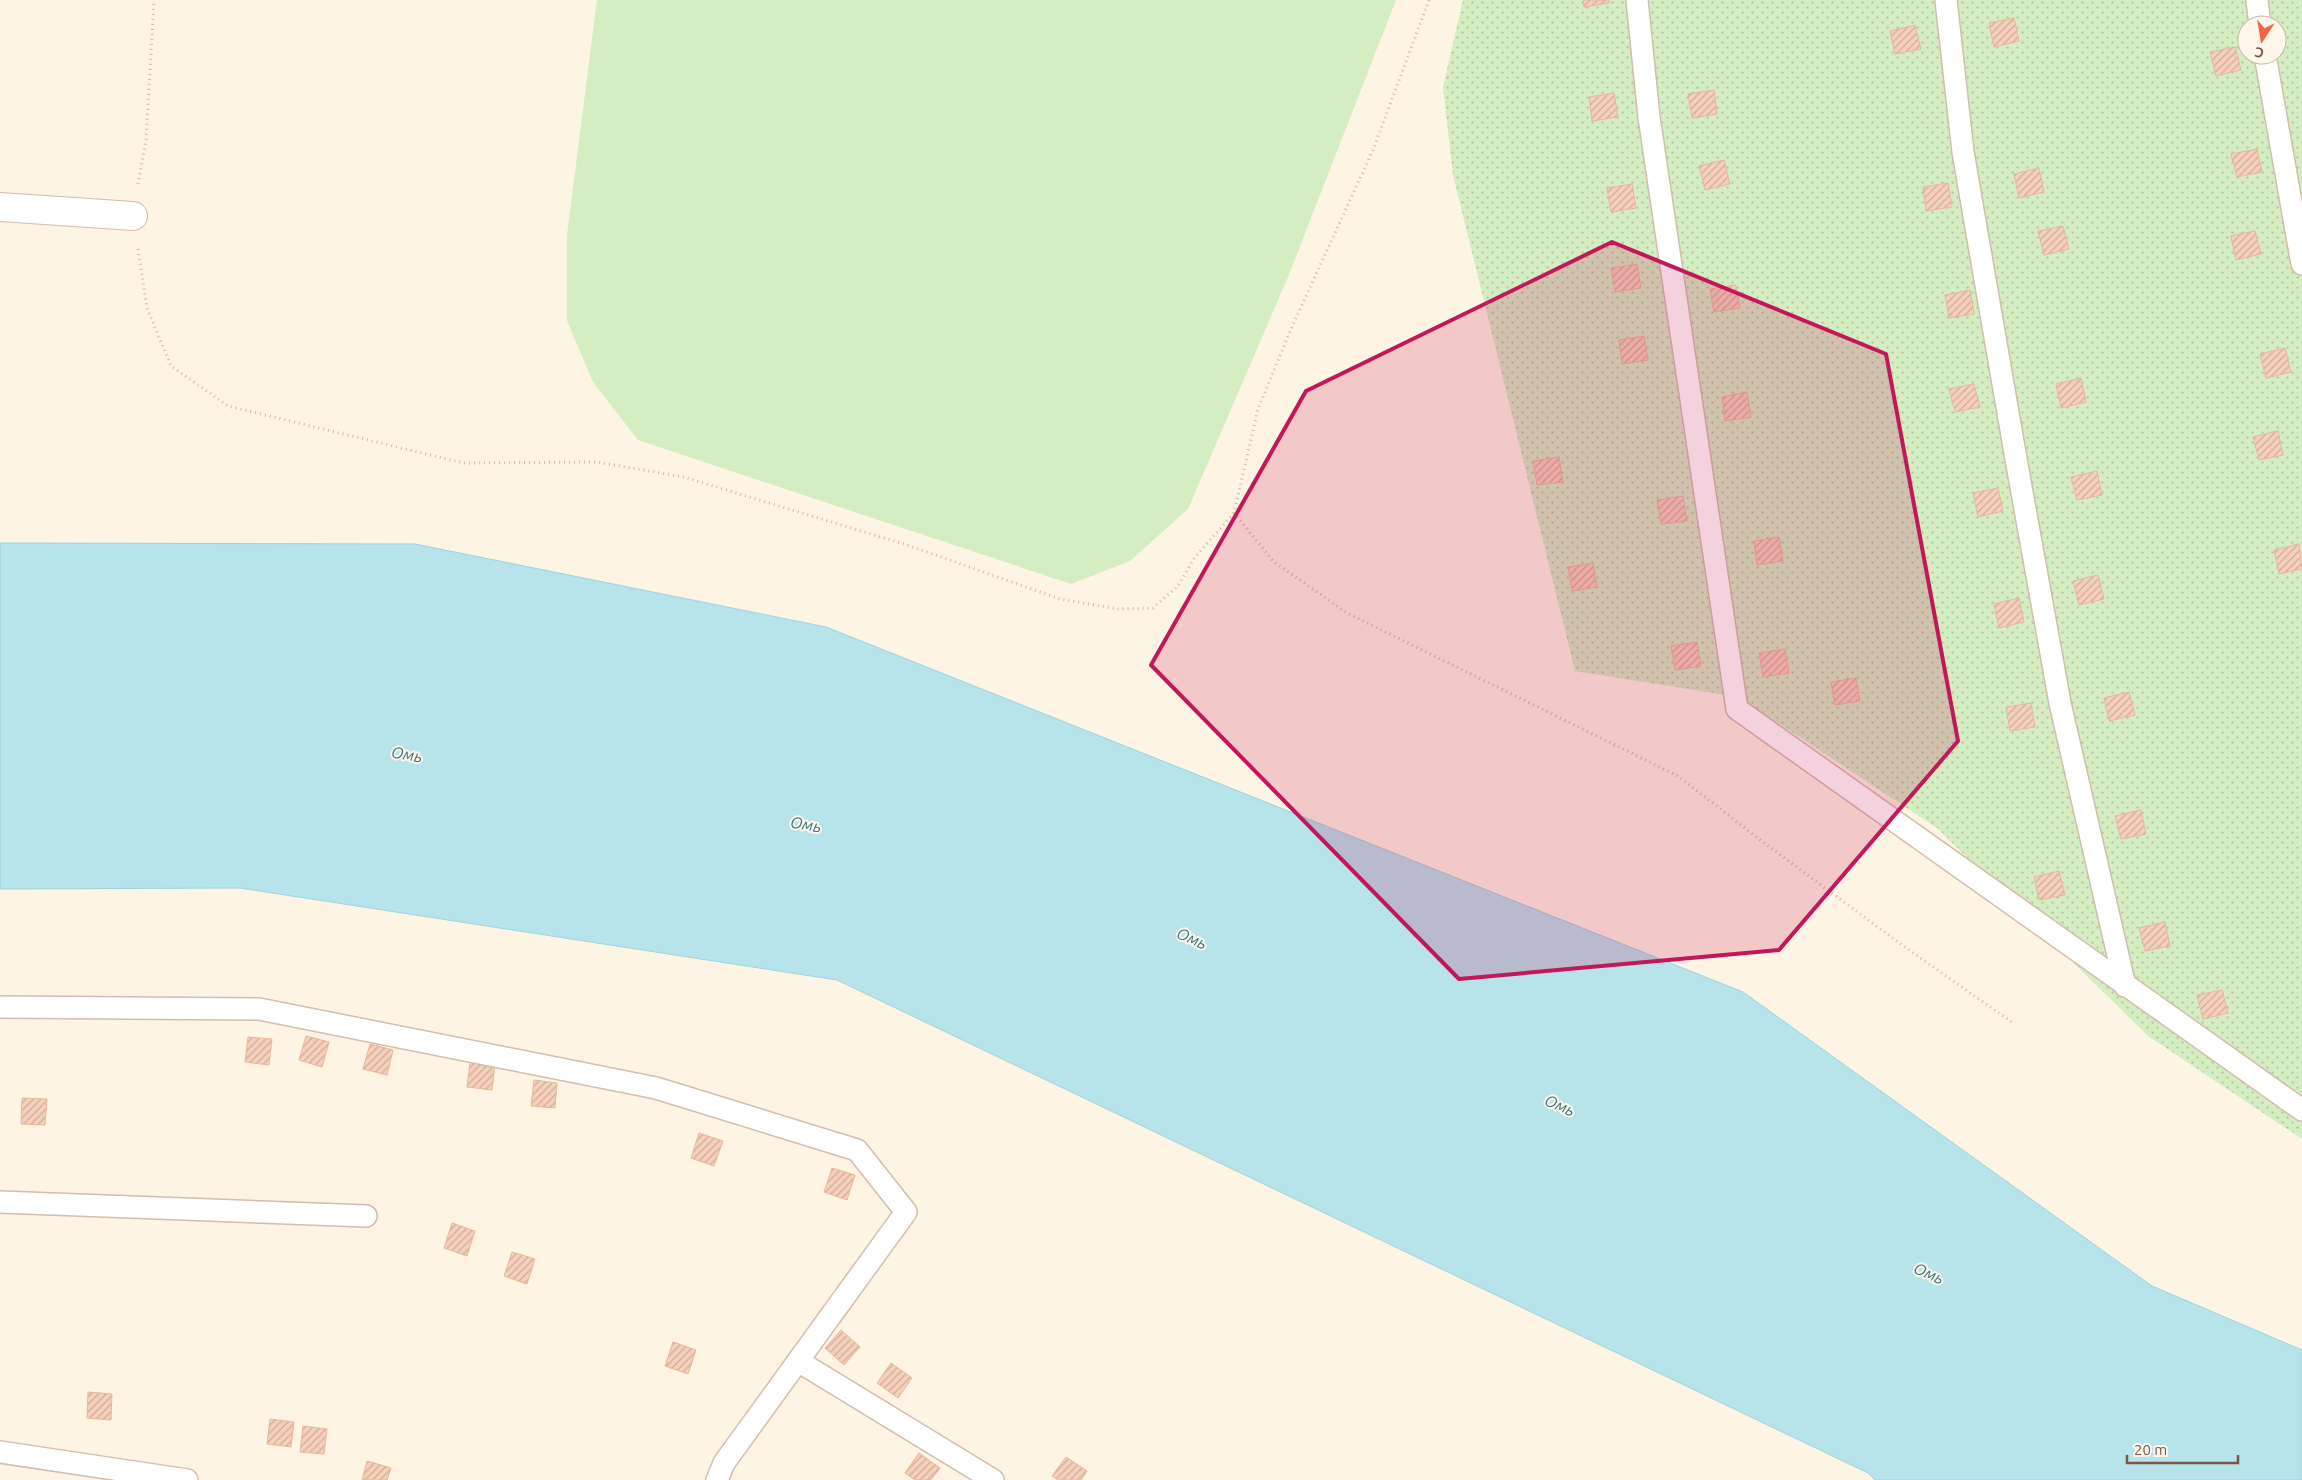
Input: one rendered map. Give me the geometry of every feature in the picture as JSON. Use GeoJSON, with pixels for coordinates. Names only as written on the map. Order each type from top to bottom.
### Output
{"type":"FeatureCollection","features":[{"type":"Feature","properties":{"kind":"street"},"geometry":{"type":"LineString","coordinates":[[0,207],[133,216]]}},
{"type":"Feature","properties":{"kind":"lane"},"geometry":{"type":"LineString","coordinates":[[1637,0],[1651,127],[1737,709],[2302,1110]]}},
{"type":"Feature","properties":{"kind":"lane"},"geometry":{"type":"LineString","coordinates":[[1946,0],[1963,152],[2019,478],[2060,703],[2125,986]]}},
{"type":"Feature","properties":{"kind":"lane"},"geometry":{"type":"LineString","coordinates":[[2257,0],[2259,15]]}},
{"type":"Feature","properties":{"kind":"lane"},"geometry":{"type":"LineString","coordinates":[[2267,65],[2302,264]]}},
{"type":"Feature","properties":{"kind":"lane"},"geometry":{"type":"LineString","coordinates":[[0,1006],[259,1009],[656,1088],[857,1150],[906,1212],[724,1463],[717,1480]]}},
{"type":"Feature","properties":{"kind":"lane"},"geometry":{"type":"LineString","coordinates":[[0,1202],[366,1216]]}},
{"type":"Feature","properties":{"kind":"lane"},"geometry":{"type":"LineString","coordinates":[[798,1361],[993,1480]]}},
{"type":"Feature","properties":{"kind":"lane"},"geometry":{"type":"LineString","coordinates":[[0,1452],[187,1480]]}},
{"type":"Feature","properties":{"kind":"path"},"geometry":{"type":"LineString","coordinates":[[154,0],[146,140],[133,216],[147,308],[171,366],[228,406],[463,463],[596,462],[684,477],[907,545],[1060,598],[1118,610],[1153,608],[1178,586],[1195,557],[1234,513],[1258,409],[1291,329],[1373,150],[1430,0]]}},
{"type":"Feature","properties":{"kind":"path"},"geometry":{"type":"LineString","coordinates":[[1234,513],[1274,562],[1347,613],[1678,776],[1759,839],[1902,945],[2013,1023]]}},
{"type":"Feature","properties":{"kind":"highlighted area"},"geometry":{"type":"Polygon","coordinates":[[[1612,242],[1886,354],[1958,741],[1779,950],[1459,979],[1151,665],[1306,391],[1612,242]]]}},
{"type":"Feature","properties":{"kind":"green space"},"geometry":{"type":"Polygon","coordinates":[[[597,0],[1396,0],[1288,277],[1188,509],[1130,561],[1071,584],[638,440],[593,382],[567,321],[567,235],[597,0]]]}},
{"type":"Feature","properties":{"kind":"green space"},"geometry":{"type":"Polygon","coordinates":[[[1463,0],[2302,0],[2302,1139],[2148,1036],[1937,828],[1739,697],[1575,671],[1453,175],[1443,87],[1463,0]]]}},
{"type":"Feature","properties":{"kind":"water","name":"Омь"},"geometry":{"type":"Polygon","coordinates":[[[0,543],[415,544],[826,627],[1743,992],[2152,1286],[2302,1350],[2302,1480],[1875,1480],[1868,1473],[837,980],[240,888],[0,889],[0,543]]]}},
{"type":"Feature","properties":{"kind":"building"},"geometry":{"type":"Polygon","coordinates":[[[1583,0],[1609,0],[1609,3],[1584,7],[1583,0]]]}},
{"type":"Feature","properties":{"kind":"building"},"geometry":{"type":"Polygon","coordinates":[[[2014,18],[2019,41],[1994,47],[1989,23],[2014,18]]]}},
{"type":"Feature","properties":{"kind":"building"},"geometry":{"type":"Polygon","coordinates":[[[1915,25],[1921,49],[1895,54],[1890,31],[1915,25]]]}},
{"type":"Feature","properties":{"kind":"building"},"geometry":{"type":"Polygon","coordinates":[[[2235,47],[2237,65],[2240,65],[2241,70],[2216,76],[2210,52],[2235,47]]]}},
{"type":"Feature","properties":{"kind":"building"},"geometry":{"type":"Polygon","coordinates":[[[1714,90],[1717,114],[1692,118],[1688,94],[1714,90]]]}},
{"type":"Feature","properties":{"kind":"building"},"geometry":{"type":"Polygon","coordinates":[[[1614,93],[1618,117],[1592,121],[1589,97],[1614,93]]]}},
{"type":"Feature","properties":{"kind":"building"},"geometry":{"type":"Polygon","coordinates":[[[2257,149],[2262,172],[2237,177],[2231,154],[2257,149]]]}},
{"type":"Feature","properties":{"kind":"building"},"geometry":{"type":"Polygon","coordinates":[[[1724,160],[1730,184],[1705,190],[1699,166],[1724,160]]]}},
{"type":"Feature","properties":{"kind":"building"},"geometry":{"type":"Polygon","coordinates":[[[2039,168],[2044,192],[2019,198],[2014,174],[2039,168]]]}},
{"type":"Feature","properties":{"kind":"building"},"geometry":{"type":"Polygon","coordinates":[[[1948,183],[1952,207],[1926,211],[1923,187],[1948,183]]]}},
{"type":"Feature","properties":{"kind":"building"},"geometry":{"type":"Polygon","coordinates":[[[1632,184],[1636,208],[1611,212],[1607,188],[1632,184]]]}},
{"type":"Feature","properties":{"kind":"building"},"geometry":{"type":"Polygon","coordinates":[[[2063,226],[2069,249],[2044,255],[2038,231],[2063,226]]]}},
{"type":"Feature","properties":{"kind":"building"},"geometry":{"type":"Polygon","coordinates":[[[2255,231],[2261,254],[2236,260],[2231,236],[2255,231]]]}},
{"type":"Feature","properties":{"kind":"building"},"geometry":{"type":"Polygon","coordinates":[[[1637,264],[1641,288],[1615,292],[1611,268],[1637,264]]]}},
{"type":"Feature","properties":{"kind":"building"},"geometry":{"type":"Polygon","coordinates":[[[1736,285],[1740,308],[1714,312],[1710,289],[1736,285]]]}},
{"type":"Feature","properties":{"kind":"building"},"geometry":{"type":"Polygon","coordinates":[[[1970,290],[1974,314],[1949,318],[1945,295],[1970,290]]]}},
{"type":"Feature","properties":{"kind":"building"},"geometry":{"type":"Polygon","coordinates":[[[1644,336],[1648,360],[1622,364],[1619,340],[1644,336]]]}},
{"type":"Feature","properties":{"kind":"building"},"geometry":{"type":"Polygon","coordinates":[[[2285,348],[2291,372],[2266,378],[2260,354],[2285,348]]]}},
{"type":"Feature","properties":{"kind":"building"},"geometry":{"type":"Polygon","coordinates":[[[2081,378],[2086,402],[2061,408],[2056,384],[2081,378]]]}},
{"type":"Feature","properties":{"kind":"building"},"geometry":{"type":"Polygon","coordinates":[[[1974,384],[1980,407],[1955,412],[1949,389],[1974,384]]]}},
{"type":"Feature","properties":{"kind":"building"},"geometry":{"type":"Polygon","coordinates":[[[1747,392],[1751,417],[1725,421],[1722,397],[1747,392]]]}},
{"type":"Feature","properties":{"kind":"building"},"geometry":{"type":"Polygon","coordinates":[[[2278,431],[2283,455],[2259,460],[2253,437],[2278,431]]]}},
{"type":"Feature","properties":{"kind":"building"},"geometry":{"type":"Polygon","coordinates":[[[1559,457],[1563,482],[1537,485],[1533,461],[1559,457]]]}},
{"type":"Feature","properties":{"kind":"building"},"geometry":{"type":"Polygon","coordinates":[[[2097,471],[2102,495],[2077,500],[2071,477],[2097,471]]]}},
{"type":"Feature","properties":{"kind":"building"},"geometry":{"type":"Polygon","coordinates":[[[1998,488],[2003,511],[1978,517],[1973,493],[1998,488]]]}},
{"type":"Feature","properties":{"kind":"building"},"geometry":{"type":"Polygon","coordinates":[[[1683,496],[1687,521],[1661,524],[1657,500],[1683,496]]]}},
{"type":"Feature","properties":{"kind":"building"},"geometry":{"type":"Polygon","coordinates":[[[1779,537],[1783,561],[1757,565],[1754,541],[1779,537]]]}},
{"type":"Feature","properties":{"kind":"building"},"geometry":{"type":"Polygon","coordinates":[[[2299,544],[2302,569],[2279,574],[2274,550],[2299,544]]]}},
{"type":"Feature","properties":{"kind":"building"},"geometry":{"type":"Polygon","coordinates":[[[1593,563],[1597,587],[1572,591],[1568,567],[1593,563]]]}},
{"type":"Feature","properties":{"kind":"building"},"geometry":{"type":"Polygon","coordinates":[[[2098,575],[2104,599],[2079,605],[2073,581],[2098,575]]]}},
{"type":"Feature","properties":{"kind":"building"},"geometry":{"type":"Polygon","coordinates":[[[2019,598],[2024,622],[1999,628],[1994,604],[2019,598]]]}},
{"type":"Feature","properties":{"kind":"building"},"geometry":{"type":"Polygon","coordinates":[[[1697,642],[1701,666],[1675,670],[1671,646],[1697,642]]]}},
{"type":"Feature","properties":{"kind":"building"},"geometry":{"type":"Polygon","coordinates":[[[1785,649],[1789,673],[1763,677],[1759,653],[1785,649]]]}},
{"type":"Feature","properties":{"kind":"building"},"geometry":{"type":"Polygon","coordinates":[[[1856,678],[1860,701],[1835,705],[1831,682],[1856,678]]]}},
{"type":"Feature","properties":{"kind":"building"},"geometry":{"type":"Polygon","coordinates":[[[2129,692],[2135,715],[2109,721],[2104,698],[2129,692]]]}},
{"type":"Feature","properties":{"kind":"building"},"geometry":{"type":"Polygon","coordinates":[[[2031,703],[2035,727],[2010,731],[2006,707],[2031,703]]]}},
{"type":"Feature","properties":{"kind":"building"},"geometry":{"type":"Polygon","coordinates":[[[2141,810],[2146,834],[2121,839],[2115,816],[2141,810]]]}},
{"type":"Feature","properties":{"kind":"building"},"geometry":{"type":"Polygon","coordinates":[[[2059,871],[2065,895],[2039,900],[2034,877],[2059,871]]]}},
{"type":"Feature","properties":{"kind":"building"},"geometry":{"type":"Polygon","coordinates":[[[2165,922],[2170,946],[2145,951],[2139,928],[2165,922]]]}},
{"type":"Feature","properties":{"kind":"building"},"geometry":{"type":"Polygon","coordinates":[[[2222,990],[2228,1013],[2203,1019],[2197,995],[2222,990]]]}},
{"type":"Feature","properties":{"kind":"building"},"geometry":{"type":"Polygon","coordinates":[[[306,1036],[329,1042],[322,1067],[299,1060],[306,1036]]]}},
{"type":"Feature","properties":{"kind":"building"},"geometry":{"type":"Polygon","coordinates":[[[248,1037],[272,1039],[269,1065],[245,1062],[248,1037]]]}},
{"type":"Feature","properties":{"kind":"building"},"geometry":{"type":"Polygon","coordinates":[[[370,1044],[393,1050],[387,1075],[363,1069],[370,1044]]]}},
{"type":"Feature","properties":{"kind":"building"},"geometry":{"type":"Polygon","coordinates":[[[470,1062],[495,1064],[492,1090],[467,1087],[470,1062]]]}},
{"type":"Feature","properties":{"kind":"building"},"geometry":{"type":"Polygon","coordinates":[[[534,1080],[557,1083],[555,1108],[531,1106],[534,1080]]]}},
{"type":"Feature","properties":{"kind":"building"},"geometry":{"type":"Polygon","coordinates":[[[22,1098],[47,1099],[45,1125],[21,1124],[22,1098]]]}},
{"type":"Feature","properties":{"kind":"building"},"geometry":{"type":"Polygon","coordinates":[[[699,1133],[723,1141],[714,1166],[691,1158],[699,1133]]]}},
{"type":"Feature","properties":{"kind":"building"},"geometry":{"type":"Polygon","coordinates":[[[832,1168],[855,1175],[847,1200],[824,1192],[832,1168]]]}},
{"type":"Feature","properties":{"kind":"building"},"geometry":{"type":"Polygon","coordinates":[[[452,1223],[475,1231],[467,1256],[444,1248],[452,1223]]]}},
{"type":"Feature","properties":{"kind":"building"},"geometry":{"type":"Polygon","coordinates":[[[512,1252],[535,1259],[527,1284],[504,1276],[512,1252]]]}},
{"type":"Feature","properties":{"kind":"building"},"geometry":{"type":"Polygon","coordinates":[[[841,1330],[860,1347],[844,1365],[825,1348],[841,1330]]]}},
{"type":"Feature","properties":{"kind":"building"},"geometry":{"type":"Polygon","coordinates":[[[673,1342],[696,1350],[688,1374],[665,1366],[673,1342]]]}},
{"type":"Feature","properties":{"kind":"building"},"geometry":{"type":"Polygon","coordinates":[[[891,1363],[912,1378],[898,1398],[877,1383],[891,1363]]]}},
{"type":"Feature","properties":{"kind":"building"},"geometry":{"type":"Polygon","coordinates":[[[88,1392],[112,1394],[111,1420],[87,1418],[88,1392]]]}},
{"type":"Feature","properties":{"kind":"building"},"geometry":{"type":"Polygon","coordinates":[[[270,1419],[294,1422],[291,1447],[267,1444],[270,1419]]]}},
{"type":"Feature","properties":{"kind":"building"},"geometry":{"type":"Polygon","coordinates":[[[303,1426],[327,1429],[324,1454],[300,1452],[303,1426]]]}},
{"type":"Feature","properties":{"kind":"building"},"geometry":{"type":"Polygon","coordinates":[[[919,1453],[940,1468],[931,1480],[915,1480],[905,1473],[919,1453]]]}},
{"type":"Feature","properties":{"kind":"building"},"geometry":{"type":"Polygon","coordinates":[[[1066,1457],[1087,1471],[1081,1480],[1058,1480],[1052,1476],[1066,1457]]]}},
{"type":"Feature","properties":{"kind":"building"},"geometry":{"type":"Polygon","coordinates":[[[367,1461],[391,1468],[387,1480],[362,1480],[367,1461]]]}}]}
